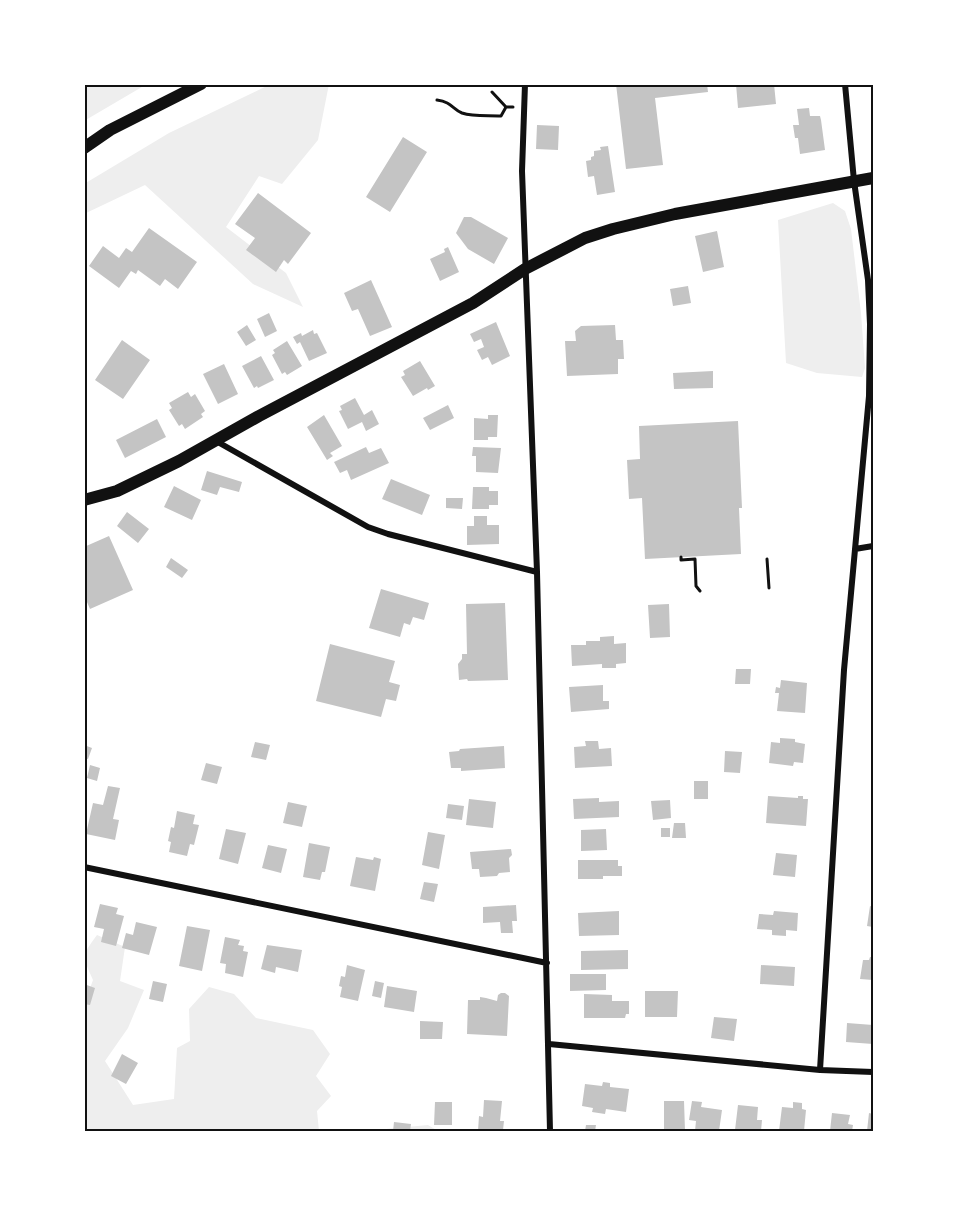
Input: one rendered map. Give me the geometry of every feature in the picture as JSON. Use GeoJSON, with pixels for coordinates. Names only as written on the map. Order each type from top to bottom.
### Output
{"type":"FeatureCollection","features":[{"type":"Feature","properties":{"kind":"main road"},"geometry":{"type":"LineString","coordinates":[[84,148],[110,130],[201,84]]}},
{"type":"Feature","properties":{"kind":"main road"},"geometry":{"type":"LineString","coordinates":[[84,500],[117,491],[216,441],[473,303],[525,269],[585,238],[634,223],[873,178]]}},
{"type":"Feature","properties":{"kind":"street"},"geometry":{"type":"LineString","coordinates":[[525,84],[522,171],[537,572],[550,1131]]}},
{"type":"Feature","properties":{"kind":"street"},"geometry":{"type":"LineString","coordinates":[[820,1070],[838,758],[869,396],[870,324],[863,237],[854,181],[845,84]]}},
{"type":"Feature","properties":{"kind":"street"},"geometry":{"type":"LineString","coordinates":[[216,441],[368,527],[537,572]]}},
{"type":"Feature","properties":{"kind":"street"},"geometry":{"type":"LineString","coordinates":[[855,549],[873,546]]}},
{"type":"Feature","properties":{"kind":"street"},"geometry":{"type":"LineString","coordinates":[[84,867],[547,963]]}},
{"type":"Feature","properties":{"kind":"street"},"geometry":{"type":"LineString","coordinates":[[549,1044],[820,1070],[873,1072]]}},
{"type":"Feature","properties":{"kind":"path"},"geometry":{"type":"LineString","coordinates":[[492,92],[506,107],[513,107]]}},
{"type":"Feature","properties":{"kind":"path"},"geometry":{"type":"LineString","coordinates":[[437,100],[449,102],[465,113],[501,116],[506,107]]}},
{"type":"Feature","properties":{"kind":"path"},"geometry":{"type":"LineString","coordinates":[[681,557],[681,560],[695,559],[696,586],[700,591]]}},
{"type":"Feature","properties":{"kind":"path"},"geometry":{"type":"LineString","coordinates":[[767,560],[769,588]]}},
{"type":"Feature","properties":{"kind":"shaded area"},"geometry":{"type":"Polygon","coordinates":[[[84,84],[147,84],[84,121],[84,84]]]}},
{"type":"Feature","properties":{"kind":"shaded area"},"geometry":{"type":"Polygon","coordinates":[[[271,84],[329,84],[318,140],[282,184],[259,176],[226,227],[286,273],[303,307],[253,284],[145,185],[84,214],[84,184],[169,133],[271,84]]]}},
{"type":"Feature","properties":{"kind":"shaded area"},"geometry":{"type":"Polygon","coordinates":[[[833,203],[845,211],[851,229],[861,313],[865,368],[862,377],[817,373],[786,363],[778,220],[833,203]]]}},
{"type":"Feature","properties":{"kind":"shaded area"},"geometry":{"type":"Polygon","coordinates":[[[97,935],[125,947],[120,981],[144,990],[128,1028],[105,1061],[133,1105],[174,1099],[177,1048],[190,1041],[189,1009],[209,987],[234,994],[256,1018],[313,1030],[330,1054],[316,1076],[331,1096],[317,1111],[319,1131],[84,1131],[84,1005],[93,980],[85,956],[97,935]]]}},
{"type":"Feature","properties":{"kind":"shaded area"},"geometry":{"type":"Polygon","coordinates":[[[428,1125],[438,1131],[381,1131],[386,1129],[428,1125]]]}},
{"type":"Feature","properties":{"kind":"building"},"geometry":{"type":"Polygon","coordinates":[[[616,84],[707,84],[708,92],[655,98],[663,165],[626,169],[616,84]]]}},
{"type":"Feature","properties":{"kind":"building"},"geometry":{"type":"Polygon","coordinates":[[[736,84],[774,84],[776,104],[738,108],[736,84]]]}},
{"type":"Feature","properties":{"kind":"building"},"geometry":{"type":"Polygon","coordinates":[[[809,108],[810,116],[820,116],[825,150],[800,154],[798,138],[795,138],[793,125],[799,125],[797,109],[809,108]]]}},
{"type":"Feature","properties":{"kind":"building"},"geometry":{"type":"Polygon","coordinates":[[[537,125],[559,126],[558,150],[536,149],[537,125]]]}},
{"type":"Feature","properties":{"kind":"building"},"geometry":{"type":"Polygon","coordinates":[[[403,137],[427,152],[390,212],[366,197],[403,137]]]}},
{"type":"Feature","properties":{"kind":"building"},"geometry":{"type":"Polygon","coordinates":[[[608,146],[615,192],[597,195],[594,176],[588,177],[586,161],[591,160],[594,151],[608,146]]]}},
{"type":"Feature","properties":{"kind":"building"},"geometry":{"type":"Polygon","coordinates":[[[258,193],[311,233],[288,264],[284,260],[276,272],[246,250],[255,238],[235,224],[258,193]]]}},
{"type":"Feature","properties":{"kind":"building"},"geometry":{"type":"Polygon","coordinates":[[[464,217],[471,217],[508,238],[494,264],[468,249],[456,233],[464,217]]]}},
{"type":"Feature","properties":{"kind":"building"},"geometry":{"type":"Polygon","coordinates":[[[149,228],[197,262],[178,289],[165,279],[160,286],[138,270],[136,274],[131,271],[119,288],[89,266],[103,246],[119,258],[126,248],[132,252],[149,228]]]}},
{"type":"Feature","properties":{"kind":"building"},"geometry":{"type":"Polygon","coordinates":[[[717,231],[724,267],[703,272],[695,236],[717,231]]]}},
{"type":"Feature","properties":{"kind":"building"},"geometry":{"type":"Polygon","coordinates":[[[448,247],[459,272],[440,281],[430,259],[445,252],[444,249],[448,247]]]}},
{"type":"Feature","properties":{"kind":"building"},"geometry":{"type":"Polygon","coordinates":[[[371,280],[392,327],[370,336],[358,309],[352,311],[344,293],[371,280]]]}},
{"type":"Feature","properties":{"kind":"building"},"geometry":{"type":"Polygon","coordinates":[[[688,286],[691,303],[673,306],[670,289],[688,286]]]}},
{"type":"Feature","properties":{"kind":"building"},"geometry":{"type":"Polygon","coordinates":[[[269,313],[277,331],[265,337],[257,319],[269,313]]]}},
{"type":"Feature","properties":{"kind":"building"},"geometry":{"type":"Polygon","coordinates":[[[496,322],[510,356],[492,365],[488,357],[482,360],[477,350],[484,347],[481,339],[474,342],[470,334],[496,322]]]}},
{"type":"Feature","properties":{"kind":"building"},"geometry":{"type":"Polygon","coordinates":[[[247,325],[256,340],[246,346],[237,332],[247,325]]]}},
{"type":"Feature","properties":{"kind":"building"},"geometry":{"type":"Polygon","coordinates":[[[615,325],[616,340],[623,340],[624,359],[618,359],[618,374],[567,376],[565,341],[576,341],[575,331],[581,326],[615,325]]]}},
{"type":"Feature","properties":{"kind":"building"},"geometry":{"type":"Polygon","coordinates":[[[313,330],[314,334],[317,333],[327,353],[309,361],[300,342],[297,344],[293,337],[301,333],[302,336],[313,330]]]}},
{"type":"Feature","properties":{"kind":"building"},"geometry":{"type":"Polygon","coordinates":[[[122,340],[150,360],[123,399],[95,380],[122,340]]]}},
{"type":"Feature","properties":{"kind":"building"},"geometry":{"type":"Polygon","coordinates":[[[287,341],[302,366],[287,375],[285,372],[282,374],[272,355],[275,353],[273,350],[287,341]]]}},
{"type":"Feature","properties":{"kind":"building"},"geometry":{"type":"Polygon","coordinates":[[[261,356],[274,380],[254,388],[242,366],[261,356]]]}},
{"type":"Feature","properties":{"kind":"building"},"geometry":{"type":"Polygon","coordinates":[[[420,361],[435,386],[413,396],[401,377],[405,375],[403,371],[420,361]]]}},
{"type":"Feature","properties":{"kind":"building"},"geometry":{"type":"Polygon","coordinates":[[[224,364],[238,394],[218,404],[203,374],[224,364]]]}},
{"type":"Feature","properties":{"kind":"building"},"geometry":{"type":"Polygon","coordinates":[[[713,371],[713,388],[674,389],[673,373],[713,371]]]}},
{"type":"Feature","properties":{"kind":"building"},"geometry":{"type":"Polygon","coordinates":[[[188,392],[191,397],[195,394],[205,411],[201,414],[203,417],[185,429],[182,424],[179,426],[169,410],[172,408],[169,403],[188,392]]]}},
{"type":"Feature","properties":{"kind":"building"},"geometry":{"type":"Polygon","coordinates":[[[355,398],[364,415],[372,410],[379,424],[366,431],[362,422],[348,429],[339,411],[342,410],[340,406],[355,398]]]}},
{"type":"Feature","properties":{"kind":"building"},"geometry":{"type":"Polygon","coordinates":[[[448,405],[454,418],[430,430],[423,418],[448,405]]]}},
{"type":"Feature","properties":{"kind":"building"},"geometry":{"type":"Polygon","coordinates":[[[324,415],[342,446],[330,453],[333,456],[327,460],[307,427],[324,415]]]}},
{"type":"Feature","properties":{"kind":"building"},"geometry":{"type":"Polygon","coordinates":[[[488,415],[498,415],[497,437],[488,437],[488,440],[474,440],[474,418],[488,419],[488,415]]]}},
{"type":"Feature","properties":{"kind":"building"},"geometry":{"type":"Polygon","coordinates":[[[157,419],[166,437],[125,458],[116,440],[157,419]]]}},
{"type":"Feature","properties":{"kind":"building"},"geometry":{"type":"Polygon","coordinates":[[[738,421],[742,508],[739,508],[741,554],[645,559],[642,498],[629,499],[627,460],[640,459],[639,426],[738,421]]]}},
{"type":"Feature","properties":{"kind":"building"},"geometry":{"type":"Polygon","coordinates":[[[366,447],[369,453],[381,448],[389,463],[351,480],[347,470],[340,473],[334,462],[366,447]]]}},
{"type":"Feature","properties":{"kind":"building"},"geometry":{"type":"Polygon","coordinates":[[[473,447],[501,448],[498,473],[476,472],[476,456],[472,456],[473,447]]]}},
{"type":"Feature","properties":{"kind":"building"},"geometry":{"type":"Polygon","coordinates":[[[207,471],[242,482],[239,492],[220,487],[217,495],[201,490],[207,471]]]}},
{"type":"Feature","properties":{"kind":"building"},"geometry":{"type":"Polygon","coordinates":[[[391,479],[430,495],[422,515],[382,499],[391,479]]]}},
{"type":"Feature","properties":{"kind":"building"},"geometry":{"type":"Polygon","coordinates":[[[174,486],[201,500],[192,520],[164,507],[174,486]]]}},
{"type":"Feature","properties":{"kind":"building"},"geometry":{"type":"Polygon","coordinates":[[[473,487],[489,487],[489,491],[498,491],[498,505],[489,505],[489,509],[472,509],[473,487]]]}},
{"type":"Feature","properties":{"kind":"building"},"geometry":{"type":"Polygon","coordinates":[[[446,498],[463,498],[462,509],[446,508],[446,498]]]}},
{"type":"Feature","properties":{"kind":"building"},"geometry":{"type":"Polygon","coordinates":[[[127,512],[149,529],[138,543],[117,526],[127,512]]]}},
{"type":"Feature","properties":{"kind":"building"},"geometry":{"type":"Polygon","coordinates":[[[474,516],[487,516],[487,525],[499,525],[499,544],[467,545],[467,526],[474,526],[474,516]]]}},
{"type":"Feature","properties":{"kind":"building"},"geometry":{"type":"Polygon","coordinates":[[[109,536],[133,590],[90,609],[84,595],[84,547],[109,536]]]}},
{"type":"Feature","properties":{"kind":"building"},"geometry":{"type":"Polygon","coordinates":[[[171,558],[188,570],[182,578],[166,567],[171,558]]]}},
{"type":"Feature","properties":{"kind":"building"},"geometry":{"type":"Polygon","coordinates":[[[381,589],[429,603],[424,620],[413,617],[410,625],[404,623],[400,637],[369,628],[381,589]]]}},
{"type":"Feature","properties":{"kind":"building"},"geometry":{"type":"Polygon","coordinates":[[[505,603],[508,680],[459,680],[458,664],[462,659],[462,654],[467,654],[466,604],[505,603]]]}},
{"type":"Feature","properties":{"kind":"building"},"geometry":{"type":"Polygon","coordinates":[[[669,604],[670,637],[650,638],[648,605],[669,604]]]}},
{"type":"Feature","properties":{"kind":"building"},"geometry":{"type":"Polygon","coordinates":[[[614,636],[614,644],[626,643],[626,663],[616,664],[616,668],[602,668],[602,664],[572,666],[571,645],[586,645],[586,641],[600,641],[600,637],[614,636]]]}},
{"type":"Feature","properties":{"kind":"building"},"geometry":{"type":"Polygon","coordinates":[[[330,644],[395,661],[389,682],[400,685],[396,701],[386,699],[381,717],[316,701],[330,644]]]}},
{"type":"Feature","properties":{"kind":"building"},"geometry":{"type":"Polygon","coordinates":[[[736,669],[751,669],[750,684],[735,684],[736,669]]]}},
{"type":"Feature","properties":{"kind":"building"},"geometry":{"type":"Polygon","coordinates":[[[781,680],[807,683],[805,713],[777,711],[779,693],[775,693],[776,687],[780,688],[781,680]]]}},
{"type":"Feature","properties":{"kind":"building"},"geometry":{"type":"Polygon","coordinates":[[[603,685],[603,701],[609,701],[609,709],[571,712],[569,687],[603,685]]]}},
{"type":"Feature","properties":{"kind":"building"},"geometry":{"type":"Polygon","coordinates":[[[780,738],[795,739],[795,742],[805,744],[803,763],[794,762],[793,766],[769,763],[771,742],[780,743],[780,738]]]}},
{"type":"Feature","properties":{"kind":"building"},"geometry":{"type":"Polygon","coordinates":[[[585,741],[598,741],[599,749],[611,748],[612,766],[575,768],[574,747],[586,746],[585,741]]]}},
{"type":"Feature","properties":{"kind":"building"},"geometry":{"type":"Polygon","coordinates":[[[255,742],[270,745],[266,760],[251,757],[255,742]]]}},
{"type":"Feature","properties":{"kind":"building"},"geometry":{"type":"Polygon","coordinates":[[[84,745],[92,748],[88,759],[84,758],[84,745]]]}},
{"type":"Feature","properties":{"kind":"building"},"geometry":{"type":"Polygon","coordinates":[[[504,746],[505,768],[461,771],[461,768],[451,768],[449,752],[504,746]]]}},
{"type":"Feature","properties":{"kind":"building"},"geometry":{"type":"Polygon","coordinates":[[[725,751],[742,752],[740,773],[724,772],[725,751]]]}},
{"type":"Feature","properties":{"kind":"building"},"geometry":{"type":"Polygon","coordinates":[[[206,763],[222,767],[217,784],[201,780],[206,763]]]}},
{"type":"Feature","properties":{"kind":"building"},"geometry":{"type":"Polygon","coordinates":[[[90,765],[100,768],[97,781],[87,778],[90,765]]]}},
{"type":"Feature","properties":{"kind":"building"},"geometry":{"type":"Polygon","coordinates":[[[694,781],[708,781],[708,799],[694,799],[694,781]]]}},
{"type":"Feature","properties":{"kind":"building"},"geometry":{"type":"Polygon","coordinates":[[[108,786],[120,788],[113,819],[119,820],[115,840],[86,834],[93,803],[103,805],[108,786]]]}},
{"type":"Feature","properties":{"kind":"building"},"geometry":{"type":"Polygon","coordinates":[[[768,796],[798,798],[798,796],[803,796],[803,799],[808,799],[806,826],[766,823],[768,796]]]}},
{"type":"Feature","properties":{"kind":"building"},"geometry":{"type":"Polygon","coordinates":[[[599,798],[599,802],[619,801],[619,817],[574,819],[573,799],[599,798]]]}},
{"type":"Feature","properties":{"kind":"building"},"geometry":{"type":"Polygon","coordinates":[[[469,799],[496,802],[493,828],[466,825],[469,799]]]}},
{"type":"Feature","properties":{"kind":"building"},"geometry":{"type":"Polygon","coordinates":[[[670,800],[671,818],[653,820],[651,801],[670,800]]]}},
{"type":"Feature","properties":{"kind":"building"},"geometry":{"type":"Polygon","coordinates":[[[288,802],[307,806],[302,827],[283,823],[288,802]]]}},
{"type":"Feature","properties":{"kind":"building"},"geometry":{"type":"Polygon","coordinates":[[[448,804],[464,806],[462,820],[446,818],[448,804]]]}},
{"type":"Feature","properties":{"kind":"building"},"geometry":{"type":"Polygon","coordinates":[[[177,811],[195,815],[193,824],[199,825],[194,845],[190,844],[187,856],[169,852],[171,842],[168,841],[171,827],[174,828],[177,811]]]}},
{"type":"Feature","properties":{"kind":"building"},"geometry":{"type":"Polygon","coordinates":[[[674,823],[685,823],[686,838],[672,838],[674,823]]]}},
{"type":"Feature","properties":{"kind":"building"},"geometry":{"type":"Polygon","coordinates":[[[661,828],[670,828],[670,837],[661,837],[661,828]]]}},
{"type":"Feature","properties":{"kind":"building"},"geometry":{"type":"Polygon","coordinates":[[[226,829],[246,833],[238,864],[219,859],[226,829]]]}},
{"type":"Feature","properties":{"kind":"building"},"geometry":{"type":"Polygon","coordinates":[[[606,829],[607,850],[581,851],[581,830],[606,829]]]}},
{"type":"Feature","properties":{"kind":"building"},"geometry":{"type":"Polygon","coordinates":[[[428,832],[445,835],[439,869],[422,865],[428,832]]]}},
{"type":"Feature","properties":{"kind":"building"},"geometry":{"type":"Polygon","coordinates":[[[309,843],[330,847],[325,872],[322,872],[320,880],[303,877],[309,843]]]}},
{"type":"Feature","properties":{"kind":"building"},"geometry":{"type":"Polygon","coordinates":[[[268,845],[287,849],[281,873],[262,868],[268,845]]]}},
{"type":"Feature","properties":{"kind":"building"},"geometry":{"type":"Polygon","coordinates":[[[511,849],[510,872],[499,873],[497,876],[480,877],[479,869],[472,869],[470,852],[511,849]]]}},
{"type":"Feature","properties":{"kind":"building"},"geometry":{"type":"Polygon","coordinates":[[[776,853],[797,855],[795,877],[773,875],[776,853]]]}},
{"type":"Feature","properties":{"kind":"building"},"geometry":{"type":"Polygon","coordinates":[[[356,857],[381,859],[375,891],[350,886],[356,857]]]}},
{"type":"Feature","properties":{"kind":"building"},"geometry":{"type":"Polygon","coordinates":[[[578,860],[618,860],[618,866],[622,866],[622,876],[578,879],[578,860]]]}},
{"type":"Feature","properties":{"kind":"building"},"geometry":{"type":"Polygon","coordinates":[[[424,882],[438,884],[434,902],[420,899],[424,882]]]}},
{"type":"Feature","properties":{"kind":"building"},"geometry":{"type":"Polygon","coordinates":[[[100,904],[118,908],[116,914],[124,916],[116,946],[101,942],[104,929],[94,927],[100,904]]]}},
{"type":"Feature","properties":{"kind":"building"},"geometry":{"type":"Polygon","coordinates":[[[516,905],[517,921],[512,921],[513,933],[501,933],[500,922],[483,923],[483,907],[516,905]]]}},
{"type":"Feature","properties":{"kind":"building"},"geometry":{"type":"Polygon","coordinates":[[[870,906],[873,907],[873,927],[867,926],[870,906]]]}},
{"type":"Feature","properties":{"kind":"building"},"geometry":{"type":"Polygon","coordinates":[[[619,911],[619,935],[579,936],[578,913],[619,911]]]}},
{"type":"Feature","properties":{"kind":"building"},"geometry":{"type":"Polygon","coordinates":[[[774,911],[798,913],[797,931],[786,930],[786,936],[772,935],[772,930],[757,929],[759,914],[773,915],[774,911]]]}},
{"type":"Feature","properties":{"kind":"building"},"geometry":{"type":"Polygon","coordinates":[[[136,922],[157,927],[149,955],[122,948],[126,933],[133,935],[136,922]]]}},
{"type":"Feature","properties":{"kind":"building"},"geometry":{"type":"Polygon","coordinates":[[[187,926],[210,930],[202,971],[179,966],[187,926]]]}},
{"type":"Feature","properties":{"kind":"building"},"geometry":{"type":"Polygon","coordinates":[[[225,937],[240,940],[238,945],[244,946],[243,951],[248,952],[243,977],[225,973],[226,964],[220,963],[225,937]]]}},
{"type":"Feature","properties":{"kind":"building"},"geometry":{"type":"Polygon","coordinates":[[[267,945],[302,950],[298,972],[276,967],[275,973],[261,969],[267,945]]]}},
{"type":"Feature","properties":{"kind":"building"},"geometry":{"type":"Polygon","coordinates":[[[628,950],[628,969],[581,970],[581,951],[628,950]]]}},
{"type":"Feature","properties":{"kind":"building"},"geometry":{"type":"Polygon","coordinates":[[[873,957],[873,980],[860,979],[863,960],[869,960],[873,957]]]}},
{"type":"Feature","properties":{"kind":"building"},"geometry":{"type":"Polygon","coordinates":[[[347,965],[365,970],[358,1001],[340,997],[341,976],[345,977],[347,965]]]}},
{"type":"Feature","properties":{"kind":"building"},"geometry":{"type":"Polygon","coordinates":[[[761,965],[795,967],[794,986],[760,984],[761,965]]]}},
{"type":"Feature","properties":{"kind":"building"},"geometry":{"type":"Polygon","coordinates":[[[570,974],[606,974],[606,990],[570,991],[570,974]]]}},
{"type":"Feature","properties":{"kind":"building"},"geometry":{"type":"Polygon","coordinates":[[[153,981],[167,984],[163,1002],[149,999],[153,981]]]}},
{"type":"Feature","properties":{"kind":"building"},"geometry":{"type":"Polygon","coordinates":[[[375,981],[384,983],[381,998],[372,996],[375,981]]]}},
{"type":"Feature","properties":{"kind":"building"},"geometry":{"type":"Polygon","coordinates":[[[84,984],[95,988],[90,1005],[84,1004],[84,984]]]}},
{"type":"Feature","properties":{"kind":"building"},"geometry":{"type":"Polygon","coordinates":[[[387,986],[417,991],[414,1012],[384,1007],[387,986]]]}},
{"type":"Feature","properties":{"kind":"building"},"geometry":{"type":"Polygon","coordinates":[[[645,991],[678,991],[677,1017],[645,1017],[645,991]]]}},
{"type":"Feature","properties":{"kind":"building"},"geometry":{"type":"Polygon","coordinates":[[[501,993],[509,996],[507,1036],[467,1034],[468,1000],[480,1000],[480,997],[497,1001],[501,993]]]}},
{"type":"Feature","properties":{"kind":"building"},"geometry":{"type":"Polygon","coordinates":[[[584,994],[612,995],[612,1001],[629,1001],[629,1014],[626,1014],[625,1018],[584,1018],[584,994]]]}},
{"type":"Feature","properties":{"kind":"building"},"geometry":{"type":"Polygon","coordinates":[[[714,1017],[737,1019],[734,1041],[711,1038],[714,1017]]]}},
{"type":"Feature","properties":{"kind":"building"},"geometry":{"type":"Polygon","coordinates":[[[420,1021],[443,1022],[442,1039],[420,1039],[420,1021]]]}},
{"type":"Feature","properties":{"kind":"building"},"geometry":{"type":"Polygon","coordinates":[[[847,1023],[873,1025],[873,1044],[846,1042],[847,1023]]]}},
{"type":"Feature","properties":{"kind":"building"},"geometry":{"type":"Polygon","coordinates":[[[122,1054],[138,1063],[126,1084],[111,1076],[122,1054]]]}},
{"type":"Feature","properties":{"kind":"building"},"geometry":{"type":"Polygon","coordinates":[[[603,1082],[610,1083],[610,1087],[629,1089],[626,1112],[606,1109],[605,1114],[592,1112],[593,1108],[582,1106],[585,1084],[602,1086],[603,1082]]]}},
{"type":"Feature","properties":{"kind":"building"},"geometry":{"type":"Polygon","coordinates":[[[484,1100],[502,1101],[500,1121],[504,1121],[503,1130],[478,1131],[479,1116],[483,1117],[484,1100]]]}},
{"type":"Feature","properties":{"kind":"building"},"geometry":{"type":"Polygon","coordinates":[[[664,1101],[684,1101],[685,1131],[664,1131],[664,1101]]]}},
{"type":"Feature","properties":{"kind":"building"},"geometry":{"type":"Polygon","coordinates":[[[692,1101],[702,1102],[701,1107],[722,1110],[719,1131],[695,1131],[696,1121],[689,1120],[692,1101]]]}},
{"type":"Feature","properties":{"kind":"building"},"geometry":{"type":"Polygon","coordinates":[[[435,1102],[452,1102],[452,1125],[434,1125],[435,1102]]]}},
{"type":"Feature","properties":{"kind":"building"},"geometry":{"type":"Polygon","coordinates":[[[793,1102],[802,1103],[802,1109],[806,1110],[804,1131],[779,1131],[782,1107],[793,1108],[793,1102]]]}},
{"type":"Feature","properties":{"kind":"building"},"geometry":{"type":"Polygon","coordinates":[[[738,1105],[758,1107],[757,1120],[762,1120],[761,1131],[735,1130],[738,1105]]]}},
{"type":"Feature","properties":{"kind":"building"},"geometry":{"type":"Polygon","coordinates":[[[832,1113],[850,1115],[848,1124],[853,1125],[852,1131],[830,1131],[832,1113]]]}},
{"type":"Feature","properties":{"kind":"building"},"geometry":{"type":"Polygon","coordinates":[[[869,1113],[873,1114],[873,1131],[867,1131],[869,1113]]]}},
{"type":"Feature","properties":{"kind":"building"},"geometry":{"type":"Polygon","coordinates":[[[394,1122],[411,1124],[410,1131],[393,1131],[394,1122]]]}},
{"type":"Feature","properties":{"kind":"building"},"geometry":{"type":"Polygon","coordinates":[[[586,1125],[596,1125],[595,1131],[585,1131],[586,1125]]]}}]}
